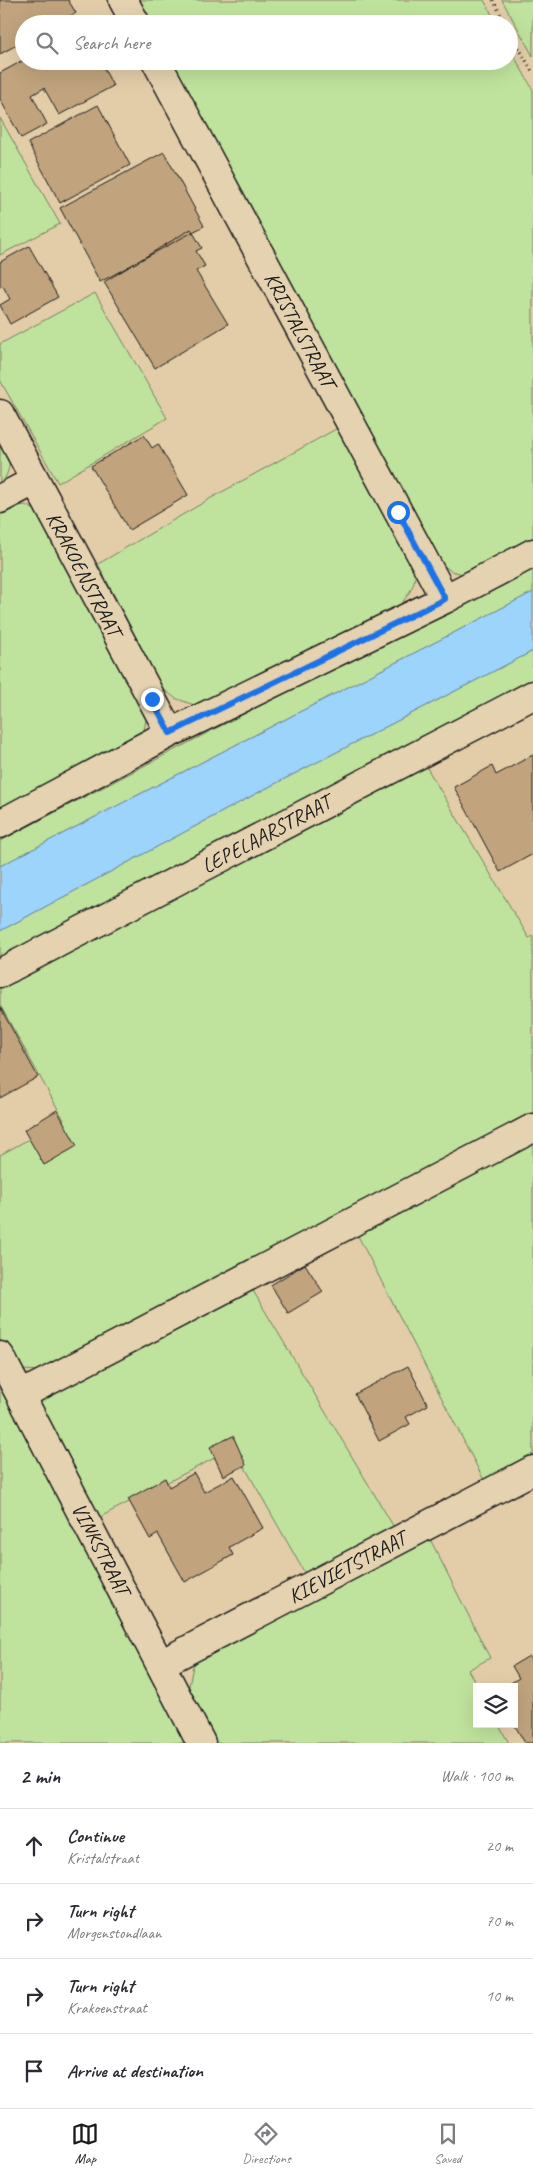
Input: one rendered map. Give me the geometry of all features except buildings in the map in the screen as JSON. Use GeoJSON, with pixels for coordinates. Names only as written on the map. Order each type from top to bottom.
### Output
{"type":"FeatureCollection","features":[{"type":"Feature","properties":{"kind":"street"},"geometry":{"type":"LineString","coordinates":[[123,0],[131,15]]}},
{"type":"Feature","properties":{"kind":"street","name":"KRISTALSTRAAT"},"geometry":{"type":"LineString","coordinates":[[161,70],[445,599]]}},
{"type":"Feature","properties":{"kind":"street","name":"KRAKOENSTRAAT"},"geometry":{"type":"LineString","coordinates":[[0,414],[34,481],[170,733]]}},
{"type":"Feature","properties":{"kind":"street"},"geometry":{"type":"LineString","coordinates":[[0,499],[34,481]]}},
{"type":"Feature","properties":{"kind":"street"},"geometry":{"type":"LineString","coordinates":[[0,824],[170,733],[445,599],[533,553]]}},
{"type":"Feature","properties":{"kind":"street","name":"LEPELAARSTRAAT"},"geometry":{"type":"LineString","coordinates":[[0,974],[533,696]]}},
{"type":"Feature","properties":{"kind":"street"},"geometry":{"type":"LineString","coordinates":[[20,1395],[533,1128]]}},
{"type":"Feature","properties":{"kind":"street","name":"VINKSTRAAT"},"geometry":{"type":"LineString","coordinates":[[0,1356],[201,1743]]}},
{"type":"Feature","properties":{"kind":"street","name":"KIEVIETSTRAAT"},"geometry":{"type":"LineString","coordinates":[[161,1664],[533,1470]]}},
{"type":"Feature","properties":{"kind":"path"},"geometry":{"type":"LineString","coordinates":[[493,0],[501,15]]}},
{"type":"Feature","properties":{"kind":"path"},"geometry":{"type":"LineString","coordinates":[[518,46],[533,73]]}},
{"type":"Feature","properties":{"kind":"green space"},"geometry":{"type":"Polygon","coordinates":[[[138,0],[484,0],[492,15],[146,15],[138,0]]]}},
{"type":"Feature","properties":{"kind":"green space"},"geometry":{"type":"Polygon","coordinates":[[[502,0],[533,0],[533,56],[518,29],[518,15],[510,15],[502,0]]]}},
{"type":"Feature","properties":{"kind":"green space"},"geometry":{"type":"Polygon","coordinates":[[[518,63],[533,90],[533,541],[468,575],[451,571],[435,559],[176,70],[518,70],[518,63]]]}},
{"type":"Feature","properties":{"kind":"green space"},"geometry":{"type":"Polygon","coordinates":[[[0,118],[60,224],[0,255],[0,118]]]}},
{"type":"Feature","properties":{"kind":"green space"},"geometry":{"type":"Polygon","coordinates":[[[95,293],[167,418],[58,483],[0,380],[0,344],[95,293]]]}},
{"type":"Feature","properties":{"kind":"green space"},"geometry":{"type":"Polygon","coordinates":[[[345,424],[414,554],[415,576],[409,592],[400,605],[214,698],[194,705],[175,698],[162,688],[98,564],[213,497],[345,424]]]}},
{"type":"Feature","properties":{"kind":"green space"},"geometry":{"type":"Polygon","coordinates":[[[0,437],[9,456],[9,467],[0,486],[0,437]]]}},
{"type":"Feature","properties":{"kind":"green space"},"geometry":{"type":"Polygon","coordinates":[[[25,505],[39,512],[148,710],[143,735],[0,811],[0,513],[12,507],[25,505]]]}},
{"type":"Feature","properties":{"kind":"green space"},"geometry":{"type":"Polygon","coordinates":[[[533,563],[533,592],[0,866],[0,841],[533,563]]]}},
{"type":"Feature","properties":{"kind":"green space"},"geometry":{"type":"Polygon","coordinates":[[[533,651],[533,685],[0,963],[0,931],[261,791],[533,651]]]}},
{"type":"Feature","properties":{"kind":"green space"},"geometry":{"type":"Polygon","coordinates":[[[424,763],[529,938],[533,936],[533,1117],[42,1371],[23,1370],[11,1359],[0,1339],[0,1155],[64,1120],[0,1005],[0,982],[424,763]]]}},
{"type":"Feature","properties":{"kind":"green space"},"geometry":{"type":"Polygon","coordinates":[[[533,1138],[533,1457],[485,1482],[355,1230],[533,1138]]]}},
{"type":"Feature","properties":{"kind":"green space"},"geometry":{"type":"Polygon","coordinates":[[[249,1284],[395,1529],[307,1577],[234,1448],[94,1520],[35,1405],[46,1388],[249,1284]]]}},
{"type":"Feature","properties":{"kind":"green space"},"geometry":{"type":"Polygon","coordinates":[[[0,1386],[190,1743],[0,1743],[0,1386]]]}},
{"type":"Feature","properties":{"kind":"green space"},"geometry":{"type":"Polygon","coordinates":[[[427,1533],[490,1658],[468,1670],[476,1683],[473,1683],[473,1728],[500,1728],[509,1743],[214,1743],[188,1691],[193,1666],[211,1648],[427,1533]]]}},
{"type":"Feature","properties":{"kind":"water"},"geometry":{"type":"Polygon","coordinates":[[[533,592],[533,651],[261,791],[0,931],[0,866],[533,592]]]}},
{"type":"Feature","properties":{"kind":"route"},"geometry":{"type":"LineString","coordinates":[[152,699],[170,733],[445,599],[398,512]]}}]}
